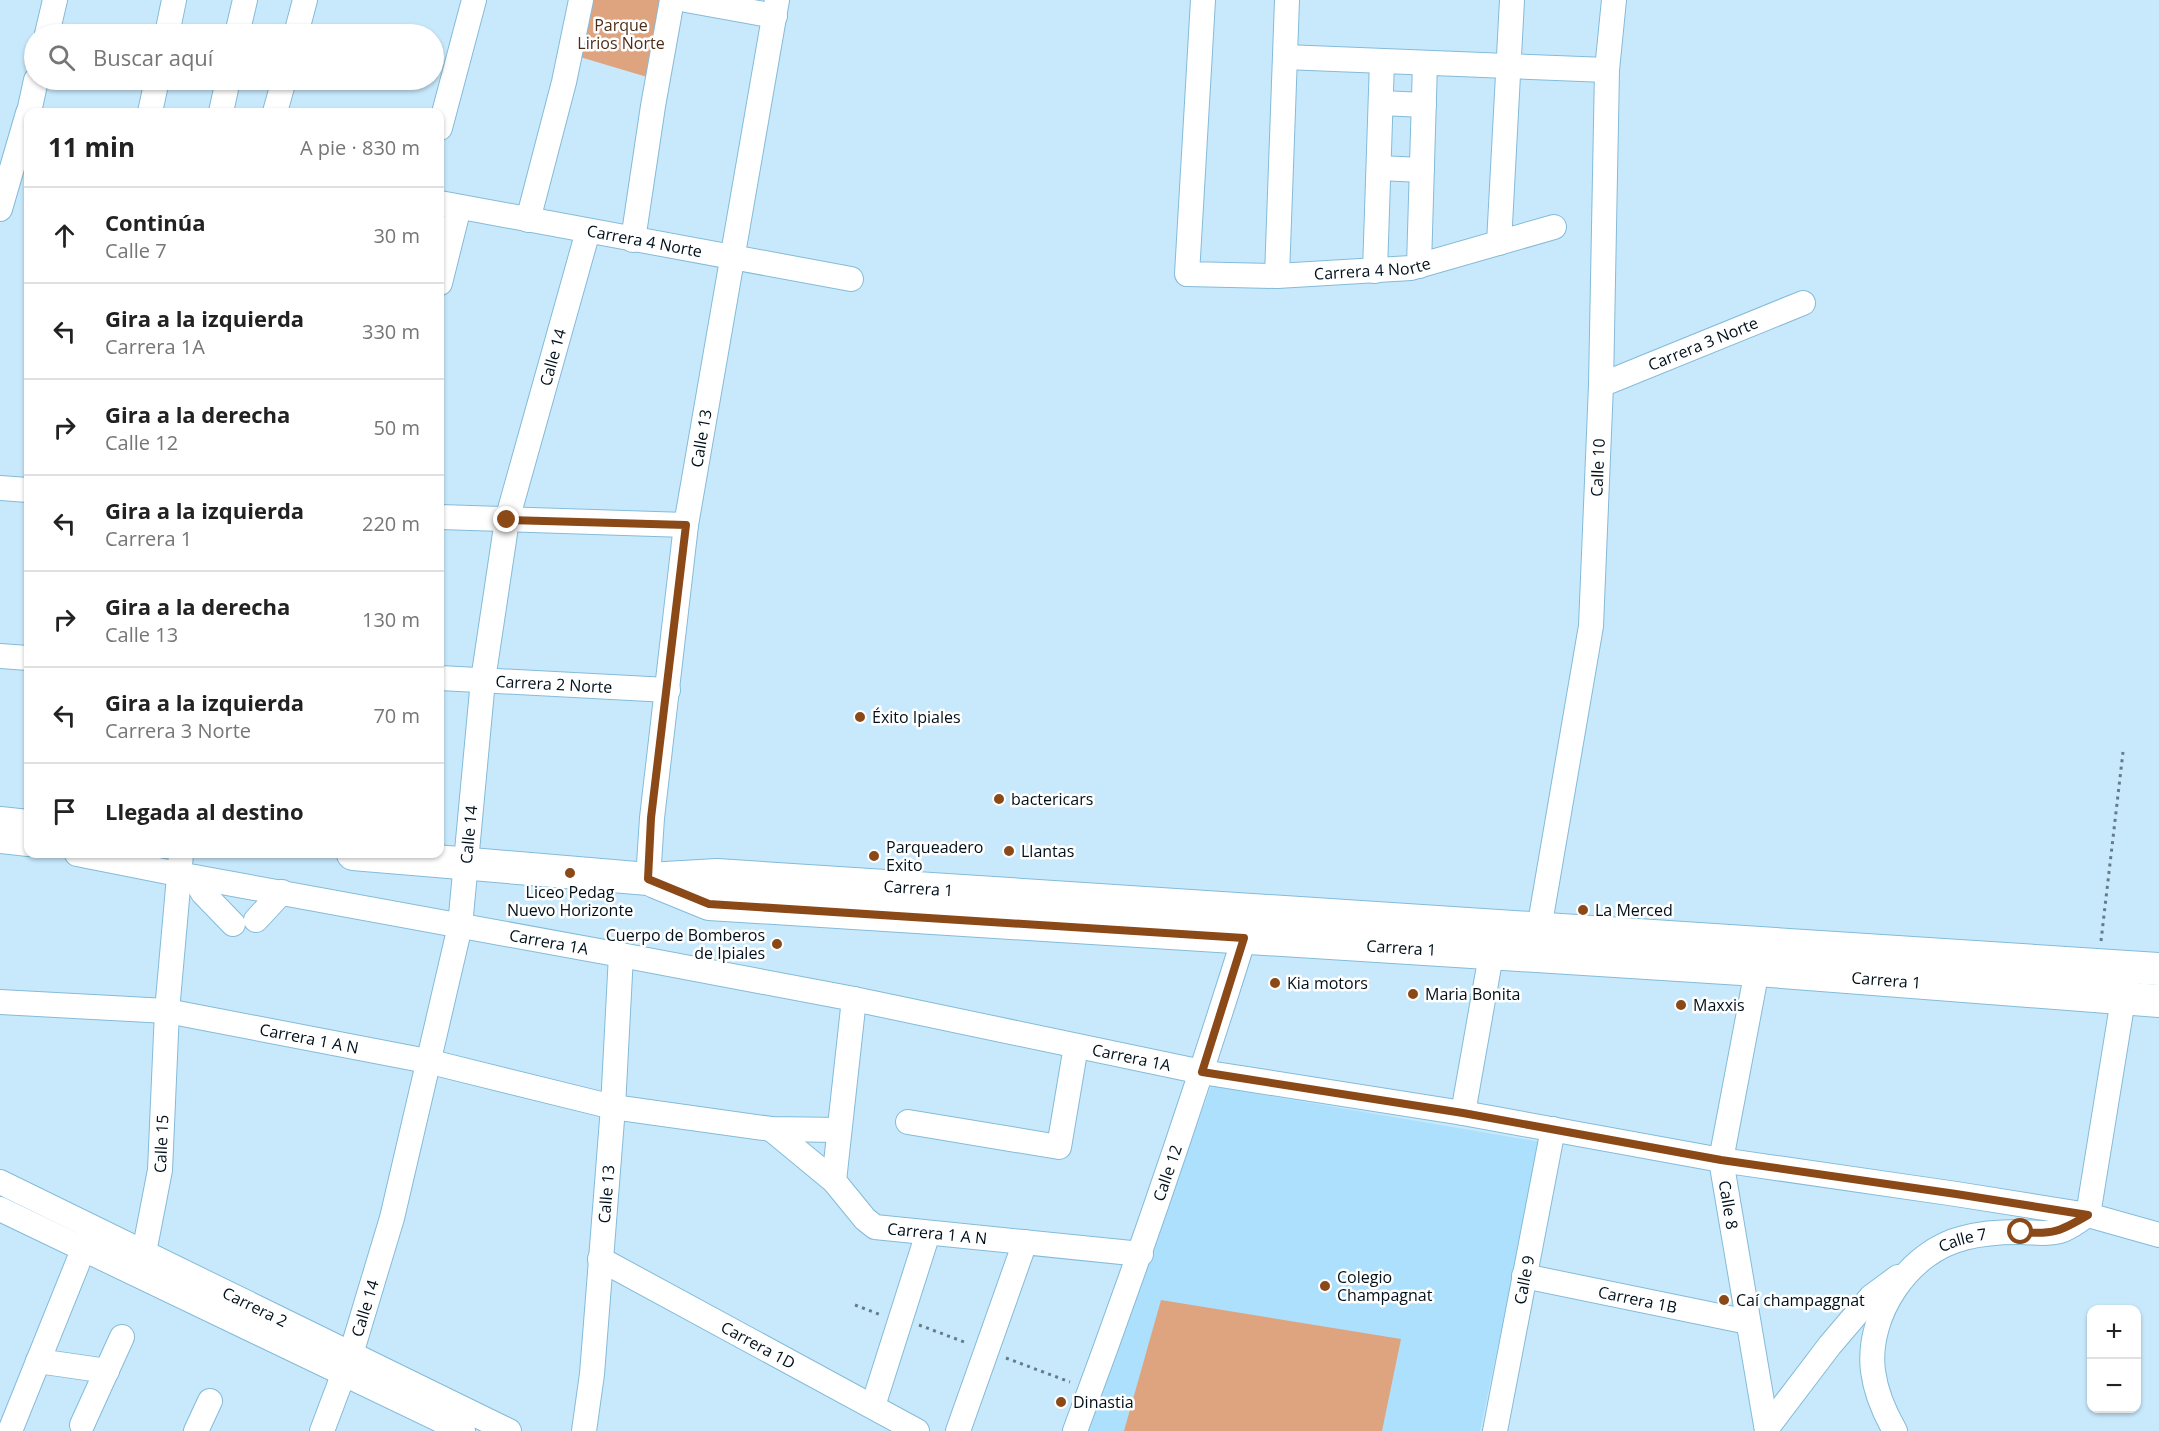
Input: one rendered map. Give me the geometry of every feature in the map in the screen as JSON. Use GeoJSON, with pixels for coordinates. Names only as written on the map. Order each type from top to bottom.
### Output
{"type":"FeatureCollection","features":[{"type":"Feature","properties":{"kind":"main road"},"geometry":{"type":"LineString","coordinates":[[0,823],[24,826]]}},
{"type":"Feature","properties":{"kind":"main road","name":"Carrera 1"},"geometry":{"type":"LineString","coordinates":[[403,858],[648,879],[709,904],[861,899],[1758,957],[2159,969]]}},
{"type":"Feature","properties":{"kind":"main road","name":"Carrera 1"},"geometry":{"type":"LineString","coordinates":[[1494,940],[1539,930],[2124,999],[2159,1001]]}},
{"type":"Feature","properties":{"kind":"street"},"geometry":{"type":"LineString","coordinates":[[49,24],[55,0]]}},
{"type":"Feature","properties":{"kind":"street"},"geometry":{"type":"LineString","coordinates":[[169,24],[174,0]]}},
{"type":"Feature","properties":{"kind":"street"},"geometry":{"type":"LineString","coordinates":[[239,24],[245,0]]}},
{"type":"Feature","properties":{"kind":"street"},"geometry":{"type":"LineString","coordinates":[[299,24],[305,0]]}},
{"type":"Feature","properties":{"kind":"street"},"geometry":{"type":"LineString","coordinates":[[444,113],[474,0]]}},
{"type":"Feature","properties":{"kind":"street"},"geometry":{"type":"LineString","coordinates":[[528,220],[564,82],[581,0]]}},
{"type":"Feature","properties":{"kind":"street"},"geometry":{"type":"LineString","coordinates":[[633,240],[672,0]]}},
{"type":"Feature","properties":{"kind":"street"},"geometry":{"type":"LineString","coordinates":[[686,0],[776,8]]}},
{"type":"Feature","properties":{"kind":"street","name":"Carrera 4 Norte"},"geometry":{"type":"LineString","coordinates":[[1203,0],[1187,274],[1277,276],[1375,271],[1419,266],[1554,227]]}},
{"type":"Feature","properties":{"kind":"street"},"geometry":{"type":"LineString","coordinates":[[1277,276],[1287,0]]}},
{"type":"Feature","properties":{"kind":"street"},"geometry":{"type":"LineString","coordinates":[[1499,243],[1512,0]]}},
{"type":"Feature","properties":{"kind":"street","name":"Calle 10"},"geometry":{"type":"LineString","coordinates":[[1539,930],[1591,626],[1601,385],[1607,70],[1614,0]]}},
{"type":"Feature","properties":{"kind":"street","name":"Calle 13"},"geometry":{"type":"LineString","coordinates":[[648,879],[651,818],[686,525],[776,8]]}},
{"type":"Feature","properties":{"kind":"street"},"geometry":{"type":"LineString","coordinates":[[1285,57],[1607,70]]}},
{"type":"Feature","properties":{"kind":"street"},"geometry":{"type":"LineString","coordinates":[[1375,271],[1382,61]]}},
{"type":"Feature","properties":{"kind":"street"},"geometry":{"type":"LineString","coordinates":[[1419,266],[1425,63]]}},
{"type":"Feature","properties":{"kind":"street"},"geometry":{"type":"LineString","coordinates":[[31,108],[34,90]]}},
{"type":"Feature","properties":{"kind":"street"},"geometry":{"type":"LineString","coordinates":[[151,108],[155,90]]}},
{"type":"Feature","properties":{"kind":"street"},"geometry":{"type":"LineString","coordinates":[[222,108],[226,90]]}},
{"type":"Feature","properties":{"kind":"street"},"geometry":{"type":"LineString","coordinates":[[276,108],[281,90]]}},
{"type":"Feature","properties":{"kind":"street"},"geometry":{"type":"LineString","coordinates":[[1381,103],[1424,105]]}},
{"type":"Feature","properties":{"kind":"street"},"geometry":{"type":"LineString","coordinates":[[0,209],[24,134]]}},
{"type":"Feature","properties":{"kind":"street"},"geometry":{"type":"LineString","coordinates":[[1379,168],[1422,170]]}},
{"type":"Feature","properties":{"kind":"street"},"geometry":{"type":"LineString","coordinates":[[444,248],[449,205]]}},
{"type":"Feature","properties":{"kind":"street","name":"Carrera 4 Norte"},"geometry":{"type":"LineString","coordinates":[[449,205],[851,279]]}},
{"type":"Feature","properties":{"kind":"street","name":"Calle 14"},"geometry":{"type":"LineString","coordinates":[[322,1431],[347,1364],[392,1218],[459,926],[483,680],[507,520],[588,231]]}},
{"type":"Feature","properties":{"kind":"street","name":"Carrera 3 Norte"},"geometry":{"type":"LineString","coordinates":[[1601,385],[1803,303]]}},
{"type":"Feature","properties":{"kind":"street"},"geometry":{"type":"LineString","coordinates":[[0,488],[24,490]]}},
{"type":"Feature","properties":{"kind":"street"},"geometry":{"type":"LineString","coordinates":[[444,517],[686,525]]}},
{"type":"Feature","properties":{"kind":"street"},"geometry":{"type":"LineString","coordinates":[[0,656],[24,658]]}},
{"type":"Feature","properties":{"kind":"street","name":"Carrera 2 Norte"},"geometry":{"type":"LineString","coordinates":[[444,678],[668,690]]}},
{"type":"Feature","properties":{"kind":"street"},"geometry":{"type":"LineString","coordinates":[[0,841],[24,844]]}},
{"type":"Feature","properties":{"kind":"street"},"geometry":{"type":"LineString","coordinates":[[108,858],[185,868],[203,893],[244,922],[282,892]]}},
{"type":"Feature","properties":{"kind":"street","name":"Carrera 1A"},"geometry":{"type":"LineString","coordinates":[[185,868],[282,892],[854,999],[1202,1072],[1463,1113],[1721,1160],[2088,1215],[2159,1235]]}},
{"type":"Feature","properties":{"kind":"street","name":"Calle 15"},"geometry":{"type":"LineString","coordinates":[[142,1264],[160,1170],[167,1011],[185,868]]}},
{"type":"Feature","properties":{"kind":"street","name":"Calle 12"},"geometry":{"type":"LineString","coordinates":[[1076,1431],[1141,1254],[1202,1072],[1246,924]]}},
{"type":"Feature","properties":{"kind":"street"},"geometry":{"type":"LineString","coordinates":[[1463,1113],[1494,940]]}},
{"type":"Feature","properties":{"kind":"street","name":"Calle 13"},"geometry":{"type":"LineString","coordinates":[[584,1431],[592,1374],[613,1107],[621,955]]}},
{"type":"Feature","properties":{"kind":"street","name":"Calle 8"},"geometry":{"type":"LineString","coordinates":[[1758,957],[1721,1160],[1767,1430]]}},
{"type":"Feature","properties":{"kind":"street"},"geometry":{"type":"LineString","coordinates":[[2088,1215],[2124,999],[2127,967]]}},
{"type":"Feature","properties":{"kind":"street"},"geometry":{"type":"LineString","coordinates":[[834,1181],[854,999]]}},
{"type":"Feature","properties":{"kind":"street","name":"Carrera 1 A N"},"geometry":{"type":"LineString","coordinates":[[0,1002],[167,1011],[427,1061],[613,1107],[771,1129],[839,1130]]}},
{"type":"Feature","properties":{"kind":"street"},"geometry":{"type":"LineString","coordinates":[[908,1122],[1059,1147],[1076,1046]]}},
{"type":"Feature","properties":{"kind":"street","name":"Carrera 1 A N"},"geometry":{"type":"LineString","coordinates":[[771,1129],[834,1181],[865,1219],[875,1227],[1141,1254]]}},
{"type":"Feature","properties":{"kind":"street","name":"Calle 9"},"geometry":{"type":"LineString","coordinates":[[1495,1431],[1553,1129]]}},
{"type":"Feature","properties":{"kind":"street","name":"Carrera 2"},"geometry":{"type":"LineString","coordinates":[[0,1182],[88,1238],[347,1364],[509,1431]]}},
{"type":"Feature","properties":{"kind":"street","name":"Carrera 2"},"geometry":{"type":"LineString","coordinates":[[0,1209],[88,1238]]}},
{"type":"Feature","properties":{"kind":"street","name":"Calle 7"},"geometry":{"type":"LineString","coordinates":[[1895,1431],[1880,1404],[1873,1370],[1873,1345],[1880,1317],[1891,1294],[1913,1267],[1934,1251],[1962,1238],[1992,1233],[2042,1234],[2061,1231],[2088,1215]]}},
{"type":"Feature","properties":{"kind":"street"},"geometry":{"type":"LineString","coordinates":[[873,1406],[928,1233]]}},
{"type":"Feature","properties":{"kind":"street"},"geometry":{"type":"LineString","coordinates":[[10,1431],[88,1238]]}},
{"type":"Feature","properties":{"kind":"street"},"geometry":{"type":"LineString","coordinates":[[958,1431],[1025,1242]]}},
{"type":"Feature","properties":{"kind":"street","name":"Carrera 1D"},"geometry":{"type":"LineString","coordinates":[[600,1259],[917,1431]]}},
{"type":"Feature","properties":{"kind":"street"},"geometry":{"type":"LineString","coordinates":[[1767,1430],[1830,1345],[1871,1296],[1913,1267]]}},
{"type":"Feature","properties":{"kind":"street","name":"Carrera 1B"},"geometry":{"type":"LineString","coordinates":[[1524,1276],[1748,1322]]}},
{"type":"Feature","properties":{"kind":"street"},"geometry":{"type":"LineString","coordinates":[[82,1425],[122,1337]]}},
{"type":"Feature","properties":{"kind":"street"},"geometry":{"type":"LineString","coordinates":[[38,1361],[107,1371]]}},
{"type":"Feature","properties":{"kind":"street","name":"Carrera 2"},"geometry":{"type":"LineString","coordinates":[[347,1364],[463,1431]]}},
{"type":"Feature","properties":{"kind":"street"},"geometry":{"type":"LineString","coordinates":[[196,1431],[210,1401]]}},
{"type":"Feature","properties":{"kind":"path"},"geometry":{"type":"LineString","coordinates":[[2100,946],[2123,752]]}},
{"type":"Feature","properties":{"kind":"path"},"geometry":{"type":"LineString","coordinates":[[855,1305],[900,1322]]}},
{"type":"Feature","properties":{"kind":"shaded area","name":"Colegio Champagnat"},"geometry":{"type":"Polygon","coordinates":[[[1211,1086],[1541,1142],[1480,1431],[1087,1431],[1211,1086]]]}},
{"type":"Feature","properties":{"kind":"green space","name":"Parque Lirios Norte"},"geometry":{"type":"Polygon","coordinates":[[[591,0],[664,0],[647,77],[580,57],[591,0]]]}},
{"type":"Feature","properties":{"kind":"green space"},"geometry":{"type":"Polygon","coordinates":[[[1161,1300],[1401,1339],[1382,1431],[1124,1431],[1161,1300]]]}},
{"type":"Feature","properties":{"kind":"place","name":"Éxito Ipiales"},"geometry":{"type":"Point","coordinates":[860,717]}},
{"type":"Feature","properties":{"kind":"place","name":"bactericars"},"geometry":{"type":"Point","coordinates":[999,799]}},
{"type":"Feature","properties":{"kind":"place","name":"Llantas"},"geometry":{"type":"Point","coordinates":[1009,851]}},
{"type":"Feature","properties":{"kind":"place","name":"Parqueadero Exito"},"geometry":{"type":"Point","coordinates":[874,856]}},
{"type":"Feature","properties":{"kind":"place","name":"Liceo Pedag Nuevo Horizonte"},"geometry":{"type":"Point","coordinates":[570,873]}},
{"type":"Feature","properties":{"kind":"place","name":"La Merced"},"geometry":{"type":"Point","coordinates":[1583,910]}},
{"type":"Feature","properties":{"kind":"place","name":"Cuerpo de Bomberos de Ipiales"},"geometry":{"type":"Point","coordinates":[777,944]}},
{"type":"Feature","properties":{"kind":"place","name":"Kia motors"},"geometry":{"type":"Point","coordinates":[1275,983]}},
{"type":"Feature","properties":{"kind":"place","name":"Maria Bonita"},"geometry":{"type":"Point","coordinates":[1413,994]}},
{"type":"Feature","properties":{"kind":"place","name":"Maxxis"},"geometry":{"type":"Point","coordinates":[1681,1005]}},
{"type":"Feature","properties":{"kind":"place","name":"Colegio Champagnat"},"geometry":{"type":"Point","coordinates":[1325,1286]}},
{"type":"Feature","properties":{"kind":"place","name":"Caí champaggnat"},"geometry":{"type":"Point","coordinates":[1724,1300]}},
{"type":"Feature","properties":{"kind":"place","name":"Dinastia"},"geometry":{"type":"Point","coordinates":[1061,1402]}},
{"type":"Feature","properties":{"kind":"route"},"geometry":{"type":"LineString","coordinates":[[507,520],[686,525],[651,818],[648,879],[709,904],[1244,938],[1202,1072],[1463,1113],[1721,1160],[2088,1215],[2061,1231],[2042,1234],[2021,1232]]}}]}
